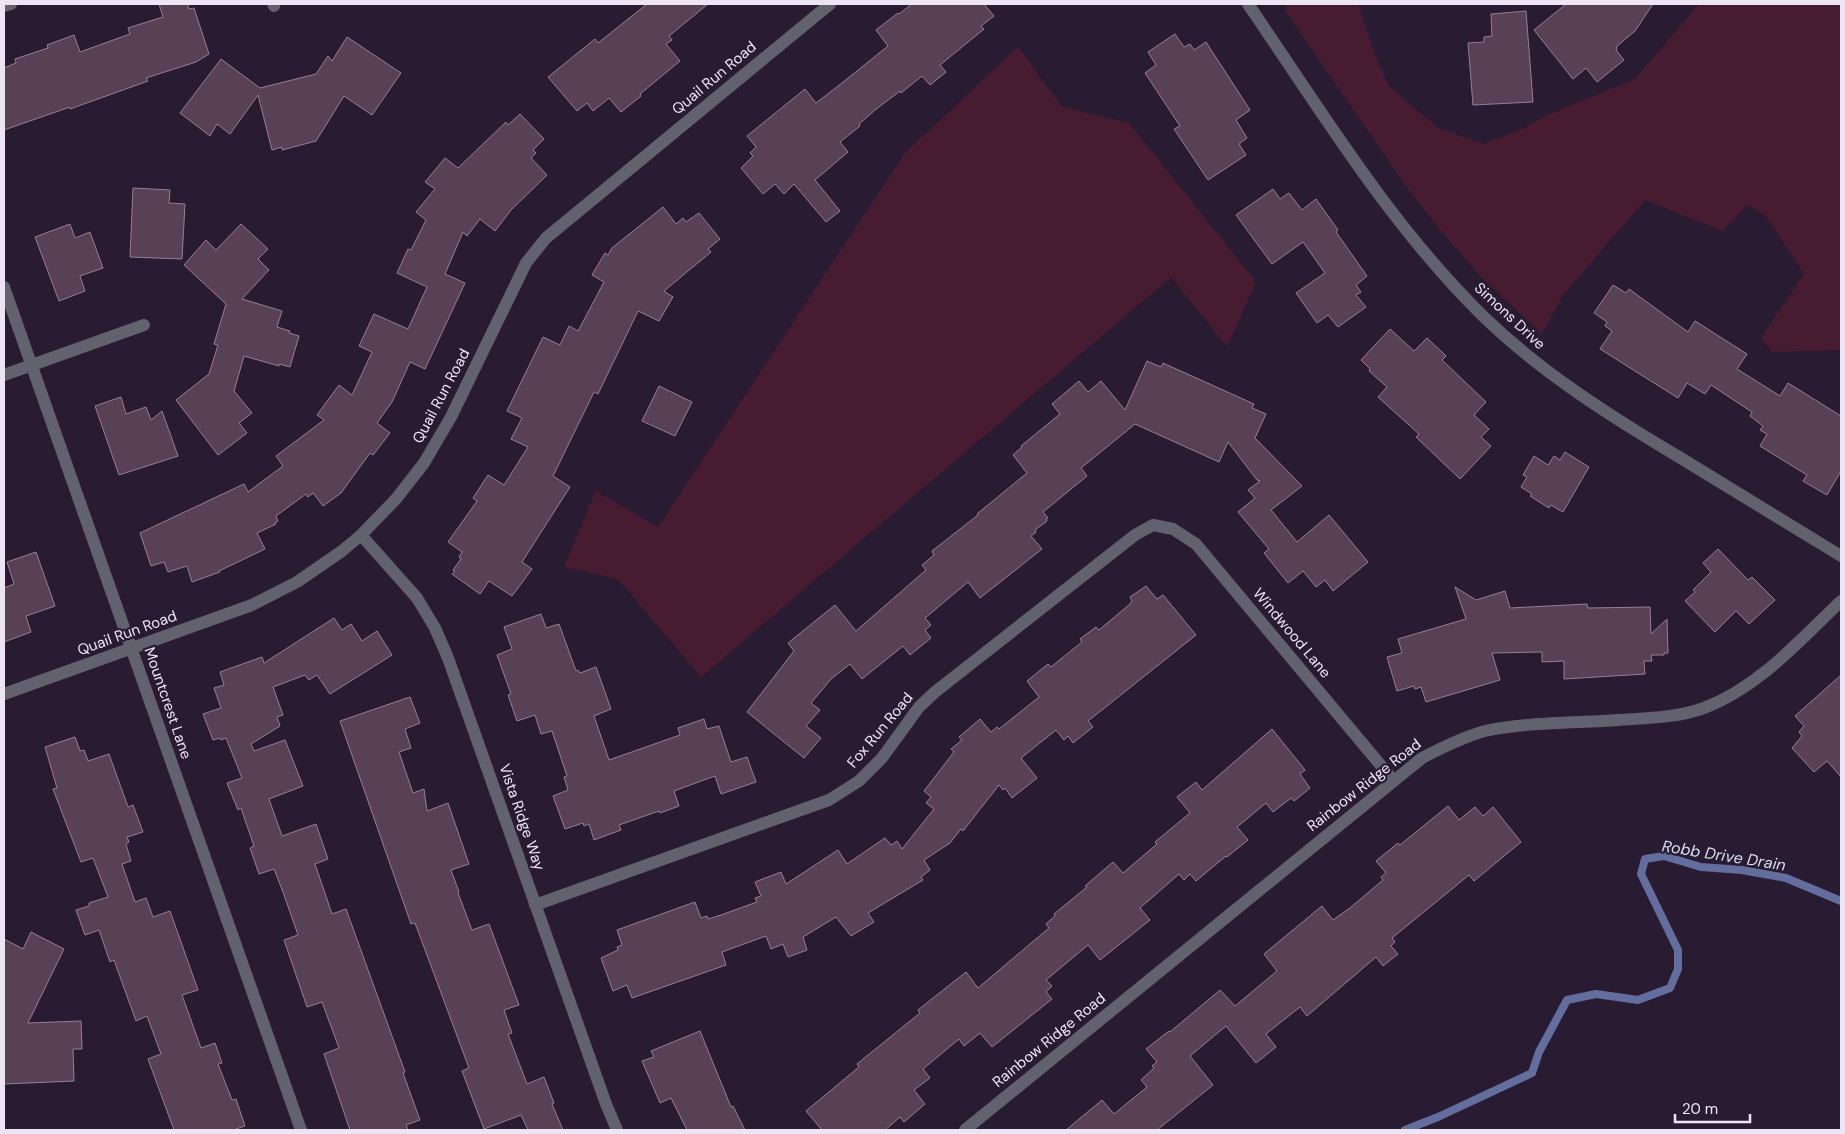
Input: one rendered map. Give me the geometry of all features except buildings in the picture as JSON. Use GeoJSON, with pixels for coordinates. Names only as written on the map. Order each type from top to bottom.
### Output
{"type":"FeatureCollection","features":[{"type":"Feature","properties":{"kind":"street"},"geometry":{"type":"LineString","coordinates":[[4,6],[11,4]]}},
{"type":"Feature","properties":{"kind":"street","name":"Quail Run Road"},"geometry":{"type":"LineString","coordinates":[[4,694],[252,605],[297,582],[342,551],[396,500],[424,462],[451,417],[526,263],[546,238],[830,4]]}},
{"type":"Feature","properties":{"kind":"street","name":"Simons Drive"},"geometry":{"type":"LineString","coordinates":[[1248,4],[1388,208],[1433,263],[1485,318],[1541,366],[1602,410],[1841,556]]}},
{"type":"Feature","properties":{"kind":"street","name":"Mountcrest Lane"},"geometry":{"type":"LineString","coordinates":[[4,287],[301,1130]]}},
{"type":"Feature","properties":{"kind":"street"},"geometry":{"type":"LineString","coordinates":[[4,375],[144,325]]}},
{"type":"Feature","properties":{"kind":"street","name":"Windwood Lane"},"geometry":{"type":"LineString","coordinates":[[1153,525],[1173,528],[1196,544],[1394,780]]}},
{"type":"Feature","properties":{"kind":"street","name":"Fox Run Road"},"geometry":{"type":"LineString","coordinates":[[535,905],[829,800],[859,781],[882,758],[920,707],[935,692],[1135,535],[1153,525]]}},
{"type":"Feature","properties":{"kind":"street","name":"Vista Ridge Way"},"geometry":{"type":"LineString","coordinates":[[361,535],[417,598],[435,628],[448,658],[606,1104],[618,1130]]}},
{"type":"Feature","properties":{"kind":"street","name":"Rainbow Ridge Road"},"geometry":{"type":"LineString","coordinates":[[965,1130],[1422,758],[1455,741],[1486,731],[1519,726],[1669,717],[1703,708],[1733,695],[1763,674],[1841,602]]}},
{"type":"Feature","properties":{"kind":"shaded area"},"geometry":{"type":"Polygon","coordinates":[[[1285,4],[1358,4],[1375,55],[1389,86],[1438,128],[1484,144],[1522,129],[1545,116],[1635,79],[1699,4],[1841,4],[1841,350],[1772,352],[1761,338],[1804,274],[1766,216],[1747,205],[1723,231],[1645,200],[1563,295],[1542,334],[1480,276],[1437,226],[1403,182],[1286,12],[1285,4]]]}},
{"type":"Feature","properties":{"kind":"shaded area"},"geometry":{"type":"Polygon","coordinates":[[[1018,47],[1062,107],[1129,123],[1256,282],[1227,347],[1171,277],[701,677],[618,579],[564,567],[596,491],[658,527],[905,153],[1018,47]]]}},
{"type":"Feature","properties":{"kind":"waterway","name":"Robb Drive Drain"},"geometry":{"type":"LineString","coordinates":[[1405,1130],[1438,1117],[1532,1073],[1539,1052],[1567,1000],[1596,994],[1638,1000],[1670,988],[1678,969],[1678,950],[1641,874],[1645,859],[1664,856],[1701,867],[1742,870],[1786,878],[1841,901]]}}]}
